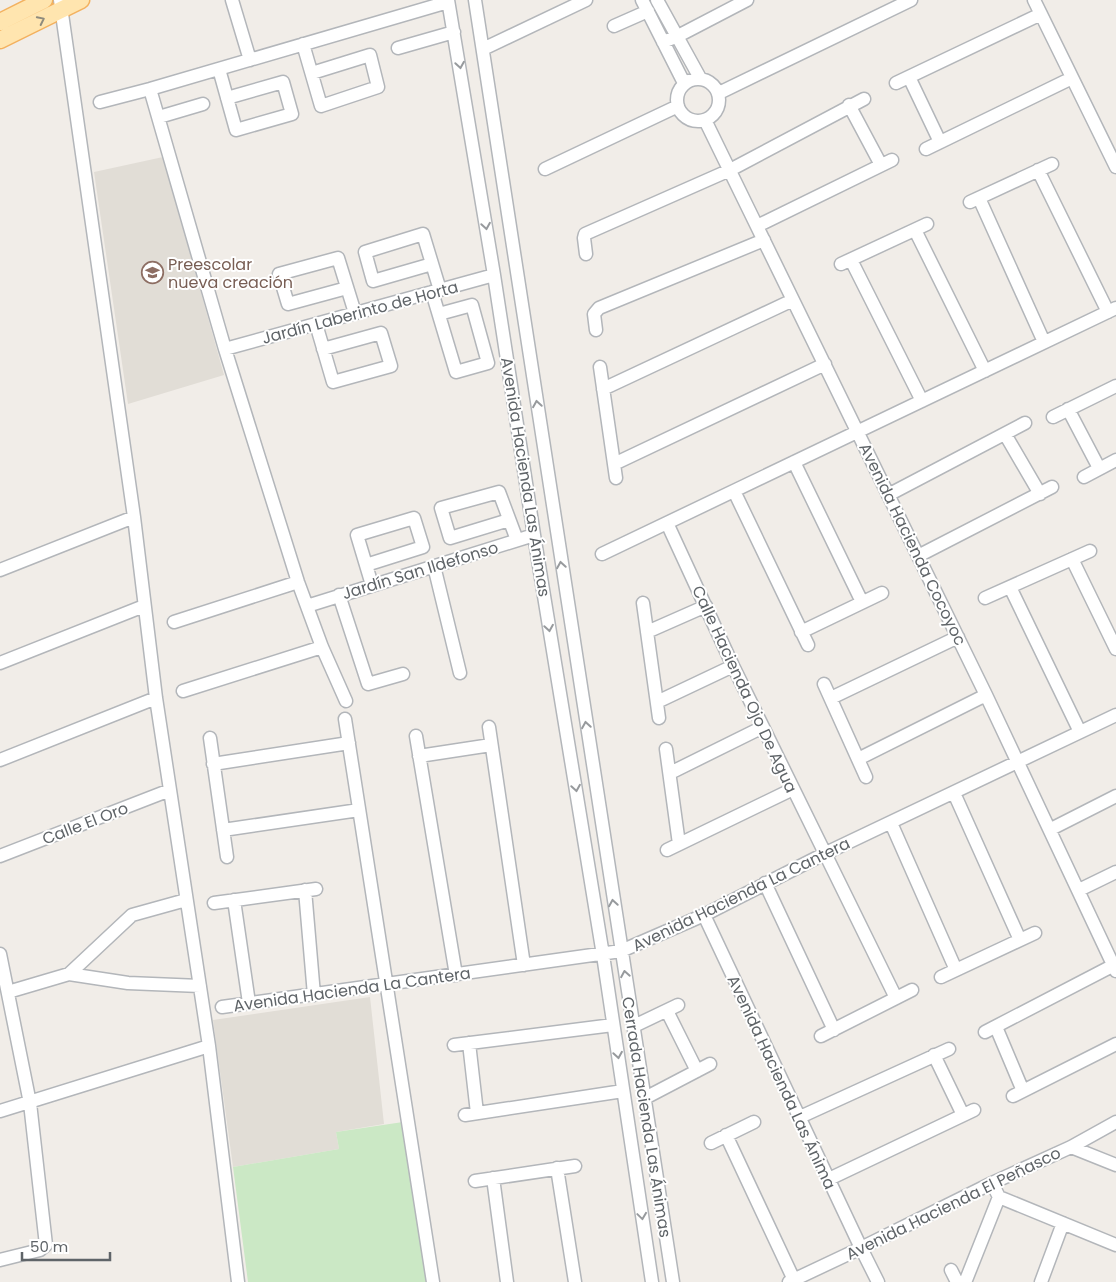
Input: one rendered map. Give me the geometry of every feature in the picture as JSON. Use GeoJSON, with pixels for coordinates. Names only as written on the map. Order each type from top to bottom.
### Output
{"type":"FeatureCollection","features":[{"type":"Feature","properties":{"kind":"main road"},"geometry":{"type":"LineString","coordinates":[[0,22],[44,0]]}},
{"type":"Feature","properties":{"kind":"main road"},"geometry":{"type":"LineString","coordinates":[[0,40],[61,5],[81,0]]}},
{"type":"Feature","properties":{"kind":"street"},"geometry":{"type":"LineString","coordinates":[[232,0],[250,60]]}},
{"type":"Feature","properties":{"kind":"street","name":"Avenida Hacienda Las Ánimas"},"geometry":{"type":"LineString","coordinates":[[474,0],[621,952]]}},
{"type":"Feature","properties":{"kind":"street"},"geometry":{"type":"LineString","coordinates":[[482,49],[586,0]]}},
{"type":"Feature","properties":{"kind":"street"},"geometry":{"type":"LineString","coordinates":[[657,0],[700,78]]}},
{"type":"Feature","properties":{"kind":"street"},"geometry":{"type":"LineString","coordinates":[[663,42],[747,0]]}},
{"type":"Feature","properties":{"kind":"street"},"geometry":{"type":"LineString","coordinates":[[719,93],[911,0]]}},
{"type":"Feature","properties":{"kind":"street"},"geometry":{"type":"LineString","coordinates":[[1034,0],[1116,167]]}},
{"type":"Feature","properties":{"kind":"street"},"geometry":{"type":"LineString","coordinates":[[100,102],[448,1]]}},
{"type":"Feature","properties":{"kind":"street","name":"Avenida Hacienda Las Ánimas"},"geometry":{"type":"LineString","coordinates":[[448,1],[482,200],[534,535],[603,955]]}},
{"type":"Feature","properties":{"kind":"street"},"geometry":{"type":"LineString","coordinates":[[61,5],[134,517],[156,698],[209,1046],[238,1282]]}},
{"type":"Feature","properties":{"kind":"street"},"geometry":{"type":"LineString","coordinates":[[614,26],[645,5],[684,83]]}},
{"type":"Feature","properties":{"kind":"street"},"geometry":{"type":"LineString","coordinates":[[896,83],[1041,14]]}},
{"type":"Feature","properties":{"kind":"street"},"geometry":{"type":"LineString","coordinates":[[398,48],[454,32]]}},
{"type":"Feature","properties":{"kind":"street"},"geometry":{"type":"LineString","coordinates":[[303,44],[320,106],[378,87],[370,55],[312,74]]}},
{"type":"Feature","properties":{"kind":"street"},"geometry":{"type":"LineString","coordinates":[[218,69],[236,130],[292,114],[283,82],[227,98]]}},
{"type":"Feature","properties":{"kind":"street"},"geometry":{"type":"LineString","coordinates":[[910,77],[940,142]]}},
{"type":"Feature","properties":{"kind":"street"},"geometry":{"type":"LineString","coordinates":[[926,149],[1072,78]]}},
{"type":"Feature","properties":{"kind":"street"},"geometry":{"type":"LineString","coordinates":[[692,79],[708,80],[715,85],[719,93],[718,109],[713,116],[705,120],[689,119],[682,114],[678,106],[679,90],[684,83],[692,79]]}},
{"type":"Feature","properties":{"kind":"street"},"geometry":{"type":"LineString","coordinates":[[150,89],[225,349],[298,582],[322,647],[346,701]]}},
{"type":"Feature","properties":{"kind":"street"},"geometry":{"type":"LineString","coordinates":[[586,254],[585,234],[730,170],[849,105],[864,99]]}},
{"type":"Feature","properties":{"kind":"street"},"geometry":{"type":"LineString","coordinates":[[159,117],[203,104]]}},
{"type":"Feature","properties":{"kind":"street"},"geometry":{"type":"LineString","coordinates":[[757,226],[887,163],[849,105]]}},
{"type":"Feature","properties":{"kind":"street"},"geometry":{"type":"LineString","coordinates":[[545,169],[678,106]]}},
{"type":"Feature","properties":{"kind":"street","name":"Avenida Hacienda Cocoyoc"},"geometry":{"type":"LineString","coordinates":[[705,120],[1051,829],[1115,968]]}},
{"type":"Feature","properties":{"kind":"street"},"geometry":{"type":"LineString","coordinates":[[1044,342],[974,200],[1052,164]]}},
{"type":"Feature","properties":{"kind":"street"},"geometry":{"type":"LineString","coordinates":[[602,554],[1112,310],[1038,170]]}},
{"type":"Feature","properties":{"kind":"street"},"geometry":{"type":"LineString","coordinates":[[482,200],[505,197]]}},
{"type":"Feature","properties":{"kind":"street"},"geometry":{"type":"LineString","coordinates":[[922,401],[846,262],[927,224]]}},
{"type":"Feature","properties":{"kind":"street"},"geometry":{"type":"LineString","coordinates":[[915,230],[985,371]]}},
{"type":"Feature","properties":{"kind":"street"},"geometry":{"type":"LineString","coordinates":[[432,264],[373,281],[365,252],[423,234],[432,264],[439,314],[456,372],[488,363],[472,305],[439,314]]}},
{"type":"Feature","properties":{"kind":"street"},"geometry":{"type":"LineString","coordinates":[[596,330],[594,314],[599,308],[764,240]]}},
{"type":"Feature","properties":{"kind":"street"},"geometry":{"type":"LineString","coordinates":[[347,288],[288,304],[279,274],[338,258],[355,313]]}},
{"type":"Feature","properties":{"kind":"street","name":"Jardín Laberinto de Horta"},"geometry":{"type":"LineString","coordinates":[[225,349],[494,275]]}},
{"type":"Feature","properties":{"kind":"street"},"geometry":{"type":"LineString","coordinates":[[603,389],[793,300]]}},
{"type":"Feature","properties":{"kind":"street"},"geometry":{"type":"LineString","coordinates":[[316,324],[333,382],[391,366],[381,333],[324,349]]}},
{"type":"Feature","properties":{"kind":"street"},"geometry":{"type":"LineString","coordinates":[[614,464],[825,364]]}},
{"type":"Feature","properties":{"kind":"street"},"geometry":{"type":"LineString","coordinates":[[600,367],[616,478]]}},
{"type":"Feature","properties":{"kind":"street"},"geometry":{"type":"LineString","coordinates":[[1053,417],[1116,386]]}},
{"type":"Feature","properties":{"kind":"street"},"geometry":{"type":"LineString","coordinates":[[1068,410],[1099,468]]}},
{"type":"Feature","properties":{"kind":"street"},"geometry":{"type":"LineString","coordinates":[[888,495],[1025,423]]}},
{"type":"Feature","properties":{"kind":"street"},"geometry":{"type":"LineString","coordinates":[[1005,434],[1040,494]]}},
{"type":"Feature","properties":{"kind":"street"},"geometry":{"type":"LineString","coordinates":[[1084,477],[1116,460]]}},
{"type":"Feature","properties":{"kind":"street"},"geometry":{"type":"LineString","coordinates":[[794,462],[862,602]]}},
{"type":"Feature","properties":{"kind":"street"},"geometry":{"type":"LineString","coordinates":[[918,556],[1052,487]]}},
{"type":"Feature","properties":{"kind":"street"},"geometry":{"type":"LineString","coordinates":[[734,491],[808,645]]}},
{"type":"Feature","properties":{"kind":"street"},"geometry":{"type":"LineString","coordinates":[[509,520],[450,538],[441,508],[499,492],[517,540]]}},
{"type":"Feature","properties":{"kind":"street"},"geometry":{"type":"LineString","coordinates":[[0,570],[134,517]]}},
{"type":"Feature","properties":{"kind":"street"},"geometry":{"type":"LineString","coordinates":[[366,565],[423,547],[414,518],[357,534],[366,565],[372,585]]}},
{"type":"Feature","properties":{"kind":"street","name":"Calle Hacienda Ojo De Agua"},"geometry":{"type":"LineString","coordinates":[[667,523],[733,666],[896,998]]}},
{"type":"Feature","properties":{"kind":"street","name":"Jardín San Ildefonso"},"geometry":{"type":"LineString","coordinates":[[307,606],[534,535]]}},
{"type":"Feature","properties":{"kind":"street"},"geometry":{"type":"LineString","coordinates":[[985,598],[1090,551]]}},
{"type":"Feature","properties":{"kind":"street"},"geometry":{"type":"LineString","coordinates":[[1072,559],[1116,649]]}},
{"type":"Feature","properties":{"kind":"street"},"geometry":{"type":"LineString","coordinates":[[434,566],[460,673]]}},
{"type":"Feature","properties":{"kind":"street"},"geometry":{"type":"LineString","coordinates":[[174,622],[298,582]]}},
{"type":"Feature","properties":{"kind":"street"},"geometry":{"type":"LineString","coordinates":[[1010,587],[1080,732]]}},
{"type":"Feature","properties":{"kind":"street"},"geometry":{"type":"LineString","coordinates":[[801,632],[882,594]]}},
{"type":"Feature","properties":{"kind":"street"},"geometry":{"type":"LineString","coordinates":[[339,595],[368,684],[403,674]]}},
{"type":"Feature","properties":{"kind":"street"},"geometry":{"type":"LineString","coordinates":[[643,603],[659,718]]}},
{"type":"Feature","properties":{"kind":"street"},"geometry":{"type":"LineString","coordinates":[[0,663],[144,606]]}},
{"type":"Feature","properties":{"kind":"street"},"geometry":{"type":"LineString","coordinates":[[648,632],[706,606]]}},
{"type":"Feature","properties":{"kind":"street"},"geometry":{"type":"LineString","coordinates":[[831,698],[958,637]]}},
{"type":"Feature","properties":{"kind":"street"},"geometry":{"type":"LineString","coordinates":[[183,691],[322,647]]}},
{"type":"Feature","properties":{"kind":"street"},"geometry":{"type":"LineString","coordinates":[[657,702],[733,666]]}},
{"type":"Feature","properties":{"kind":"street"},"geometry":{"type":"LineString","coordinates":[[824,684],[866,777]]}},
{"type":"Feature","properties":{"kind":"street"},"geometry":{"type":"LineString","coordinates":[[858,760],[986,696]]}},
{"type":"Feature","properties":{"kind":"street"},"geometry":{"type":"LineString","coordinates":[[0,760],[156,698]]}},
{"type":"Feature","properties":{"kind":"street","name":"Avenida Hacienda La Cantera"},"geometry":{"type":"LineString","coordinates":[[222,1007],[621,952],[704,915],[826,853],[1116,715]]}},
{"type":"Feature","properties":{"kind":"street"},"geometry":{"type":"LineString","coordinates":[[345,719],[433,1282]]}},
{"type":"Feature","properties":{"kind":"street"},"geometry":{"type":"LineString","coordinates":[[488,727],[524,965]]}},
{"type":"Feature","properties":{"kind":"street"},"geometry":{"type":"LineString","coordinates":[[670,773],[763,728]]}},
{"type":"Feature","properties":{"kind":"street"},"geometry":{"type":"LineString","coordinates":[[416,736],[456,975]]}},
{"type":"Feature","properties":{"kind":"street"},"geometry":{"type":"LineString","coordinates":[[210,738],[226,857]]}},
{"type":"Feature","properties":{"kind":"street"},"geometry":{"type":"LineString","coordinates":[[213,764],[349,743]]}},
{"type":"Feature","properties":{"kind":"street"},"geometry":{"type":"LineString","coordinates":[[419,756],[491,745]]}},
{"type":"Feature","properties":{"kind":"street"},"geometry":{"type":"LineString","coordinates":[[666,749],[679,844]]}},
{"type":"Feature","properties":{"kind":"street"},"geometry":{"type":"LineString","coordinates":[[667,850],[793,789]]}},
{"type":"Feature","properties":{"kind":"street","name":"Calle El Oro"},"geometry":{"type":"LineString","coordinates":[[0,856],[170,790]]}},
{"type":"Feature","properties":{"kind":"street"},"geometry":{"type":"LineString","coordinates":[[954,793],[1020,940]]}},
{"type":"Feature","properties":{"kind":"street"},"geometry":{"type":"LineString","coordinates":[[1051,829],[1116,796]]}},
{"type":"Feature","properties":{"kind":"street"},"geometry":{"type":"LineString","coordinates":[[223,830],[359,810]]}},
{"type":"Feature","properties":{"kind":"street"},"geometry":{"type":"LineString","coordinates":[[891,823],[956,970]]}},
{"type":"Feature","properties":{"kind":"street"},"geometry":{"type":"LineString","coordinates":[[1079,890],[1116,872]]}},
{"type":"Feature","properties":{"kind":"street"},"geometry":{"type":"LineString","coordinates":[[765,883],[834,1030]]}},
{"type":"Feature","properties":{"kind":"street"},"geometry":{"type":"LineString","coordinates":[[214,903],[310,889],[314,994]]}},
{"type":"Feature","properties":{"kind":"street"},"geometry":{"type":"LineString","coordinates":[[69,974],[132,915],[186,900]]}},
{"type":"Feature","properties":{"kind":"street"},"geometry":{"type":"LineString","coordinates":[[234,900],[249,1003]]}},
{"type":"Feature","properties":{"kind":"street","name":"Avenida Hacienda Las Ánima"},"geometry":{"type":"LineString","coordinates":[[704,915],[878,1282]]}},
{"type":"Feature","properties":{"kind":"street"},"geometry":{"type":"LineString","coordinates":[[941,977],[1035,933]]}},
{"type":"Feature","properties":{"kind":"street","name":"Cerrada Hacienda Las Ánimas"},"geometry":{"type":"LineString","coordinates":[[621,952],[673,1282]]}},
{"type":"Feature","properties":{"kind":"street"},"geometry":{"type":"LineString","coordinates":[[0,954],[30,1103],[46,1245],[40,1250],[0,1260]]}},
{"type":"Feature","properties":{"kind":"street","name":"Cerrada Hacienda Las Ánimas"},"geometry":{"type":"LineString","coordinates":[[603,955],[652,1282]]}},
{"type":"Feature","properties":{"kind":"street"},"geometry":{"type":"LineString","coordinates":[[1115,968],[991,1029],[1018,1094],[1116,1044]]}},
{"type":"Feature","properties":{"kind":"street"},"geometry":{"type":"LineString","coordinates":[[8,992],[69,974],[128,983],[200,986]]}},
{"type":"Feature","properties":{"kind":"street"},"geometry":{"type":"LineString","coordinates":[[821,1036],[912,990]]}},
{"type":"Feature","properties":{"kind":"street"},"geometry":{"type":"LineString","coordinates":[[634,1026],[673,1008],[697,1071]]}},
{"type":"Feature","properties":{"kind":"street"},"geometry":{"type":"LineString","coordinates":[[454,1045],[613,1025]]}},
{"type":"Feature","properties":{"kind":"street"},"geometry":{"type":"LineString","coordinates":[[469,1043],[471,1114],[623,1091]]}},
{"type":"Feature","properties":{"kind":"street"},"geometry":{"type":"LineString","coordinates":[[0,1111],[209,1046]]}},
{"type":"Feature","properties":{"kind":"street"},"geometry":{"type":"LineString","coordinates":[[800,1117],[949,1048]]}},
{"type":"Feature","properties":{"kind":"street"},"geometry":{"type":"LineString","coordinates":[[829,1179],[969,1113],[934,1056]]}},
{"type":"Feature","properties":{"kind":"street"},"geometry":{"type":"LineString","coordinates":[[645,1098],[710,1064]]}},
{"type":"Feature","properties":{"kind":"street"},"geometry":{"type":"LineString","coordinates":[[711,1143],[754,1122]]}},
{"type":"Feature","properties":{"kind":"street","name":"Avenida Hacienda El Peñasco"},"geometry":{"type":"LineString","coordinates":[[792,1281],[992,1182],[1071,1147],[1116,1122]]}},
{"type":"Feature","properties":{"kind":"street"},"geometry":{"type":"LineString","coordinates":[[726,1136],[792,1281]]}},
{"type":"Feature","properties":{"kind":"street"},"geometry":{"type":"LineString","coordinates":[[1071,1147],[1116,1165]]}},
{"type":"Feature","properties":{"kind":"street"},"geometry":{"type":"LineString","coordinates":[[475,1181],[575,1166]]}},
{"type":"Feature","properties":{"kind":"street"},"geometry":{"type":"LineString","coordinates":[[557,1168],[575,1282]]}},
{"type":"Feature","properties":{"kind":"street"},"geometry":{"type":"LineString","coordinates":[[493,1178],[507,1282]]}},
{"type":"Feature","properties":{"kind":"street"},"geometry":{"type":"LineString","coordinates":[[992,1182],[999,1198],[1116,1245]]}},
{"type":"Feature","properties":{"kind":"street"},"geometry":{"type":"LineString","coordinates":[[962,1282],[966,1280],[999,1198]]}},
{"type":"Feature","properties":{"kind":"street"},"geometry":{"type":"LineString","coordinates":[[1041,1282],[1064,1223]]}},
{"type":"Feature","properties":{"kind":"street"},"geometry":{"type":"LineString","coordinates":[[951,1270],[957,1282]]}},
{"type":"Feature","properties":{"kind":"shaded area","name":"Preescolar nueva creación"},"geometry":{"type":"Polygon","coordinates":[[[163,157],[224,375],[128,404],[94,172],[163,157]]]}},
{"type":"Feature","properties":{"kind":"shaded area"},"geometry":{"type":"Polygon","coordinates":[[[370,997],[384,1124],[336,1132],[339,1149],[233,1167],[213,1020],[370,997]]]}},
{"type":"Feature","properties":{"kind":"green space"},"geometry":{"type":"Polygon","coordinates":[[[403,1122],[429,1282],[248,1282],[233,1167],[339,1149],[336,1132],[403,1122]]]}},
{"type":"Feature","properties":{"kind":"place","name":"Preescolar nueva creación"},"geometry":{"type":"Point","coordinates":[152,273]}}]}
